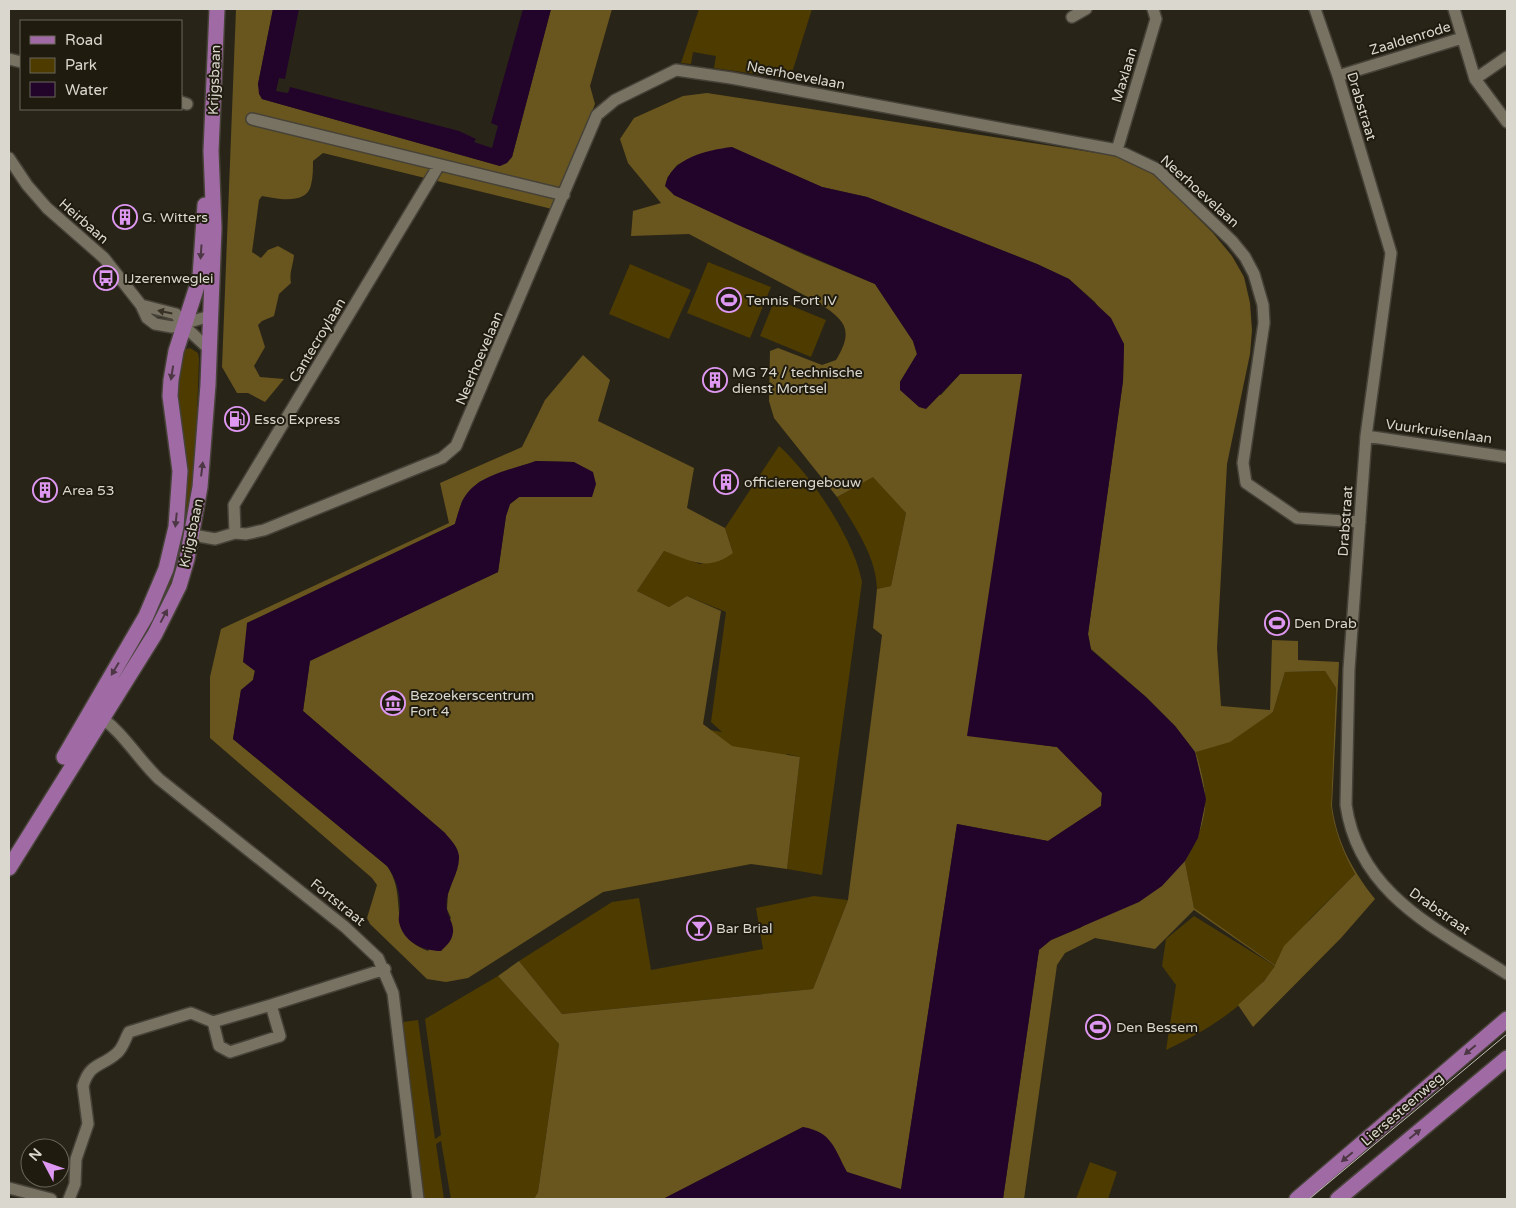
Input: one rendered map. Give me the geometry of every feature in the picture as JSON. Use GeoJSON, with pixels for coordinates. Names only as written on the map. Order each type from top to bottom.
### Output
{"type":"FeatureCollection","features":[{"type":"Feature","properties":{"kind":"main road","name":"Krijgsbaan"},"geometry":{"type":"LineString","coordinates":[[9,848],[168,609],[179,586],[192,535],[203,460],[209,349],[214,228],[212,151],[217,9]]}},
{"type":"Feature","properties":{"kind":"main road","name":"Krijgsbaan"},"geometry":{"type":"LineString","coordinates":[[9,868],[97,714],[157,592],[172,548],[176,527],[180,471],[170,396],[176,351],[200,277],[207,173],[212,151]]}},
{"type":"Feature","properties":{"kind":"main road","name":"Liersesteenweg"},"geometry":{"type":"LineString","coordinates":[[1297,1199],[1507,1019]]}},
{"type":"Feature","properties":{"kind":"main road","name":"Liersesteenweg"},"geometry":{"type":"LineString","coordinates":[[1347,1196],[1507,1058]]}},
{"type":"Feature","properties":{"kind":"street"},"geometry":{"type":"LineString","coordinates":[[1072,17],[1086,9]]}},
{"type":"Feature","properties":{"kind":"street","name":"Maxlaan"},"geometry":{"type":"LineString","coordinates":[[1117,150],[1156,19],[1153,9]]}},
{"type":"Feature","properties":{"kind":"street","name":"Drabstraat"},"geometry":{"type":"LineString","coordinates":[[1316,9],[1391,253],[1366,436],[1349,669],[1346,805],[1350,831],[1370,870],[1401,903],[1507,974]]}},
{"type":"Feature","properties":{"kind":"street"},"geometry":{"type":"LineString","coordinates":[[1454,9],[1475,79],[1507,122]]}},
{"type":"Feature","properties":{"kind":"street","name":"Zaaldenrode"},"geometry":{"type":"LineString","coordinates":[[1338,76],[1462,38]]}},
{"type":"Feature","properties":{"kind":"street"},"geometry":{"type":"LineString","coordinates":[[1475,79],[1507,57]]}},
{"type":"Feature","properties":{"kind":"street","name":"Neerhoevelaan"},"geometry":{"type":"LineString","coordinates":[[192,535],[215,539],[235,533],[246,534],[264,530],[437,460],[456,446],[593,123],[603,108],[676,70],[731,78],[1117,150],[1140,159],[1162,174],[1232,240],[1245,257],[1254,274],[1263,306],[1264,323],[1243,463],[1246,483],[1297,518],[1360,522]]}},
{"type":"Feature","properties":{"kind":"street"},"geometry":{"type":"LineString","coordinates":[[252,119],[564,194]]}},
{"type":"Feature","properties":{"kind":"street","name":"Heirbaan"},"geometry":{"type":"LineString","coordinates":[[9,158],[27,185],[46,208],[104,258],[141,305],[176,314],[183,325],[209,349]]}},
{"type":"Feature","properties":{"kind":"street","name":"Cantecroylaan"},"geometry":{"type":"LineString","coordinates":[[235,533],[234,506],[440,165]]}},
{"type":"Feature","properties":{"kind":"street"},"geometry":{"type":"LineString","coordinates":[[183,325],[210,316]]}},
{"type":"Feature","properties":{"kind":"street","name":"Vuurkruisenlaan"},"geometry":{"type":"LineString","coordinates":[[1366,436],[1507,457]]}},
{"type":"Feature","properties":{"kind":"street","name":"Fortstraat"},"geometry":{"type":"LineString","coordinates":[[97,714],[113,724],[144,765],[159,779],[345,927],[369,948],[385,969],[394,992],[418,1199]]}},
{"type":"Feature","properties":{"kind":"street"},"geometry":{"type":"LineString","coordinates":[[69,1199],[75,1184],[76,1159],[88,1124],[83,1086],[90,1070],[118,1052],[129,1032],[191,1013],[213,1022],[385,969]]}},
{"type":"Feature","properties":{"kind":"street"},"geometry":{"type":"LineString","coordinates":[[213,1022],[220,1046],[230,1052],[280,1036],[271,1005]]}},
{"type":"Feature","properties":{"kind":"street"},"geometry":{"type":"LineString","coordinates":[[9,1188],[51,1199]]}},
{"type":"Feature","properties":{"kind":"green space"},"geometry":{"type":"Polygon","coordinates":[[[699,9],[812,9],[790,79],[714,68],[716,56],[693,52],[691,64],[681,63],[699,9]]]}},
{"type":"Feature","properties":{"kind":"green space","name":"Tennis Fort IV"},"geometry":{"type":"Polygon","coordinates":[[[708,262],[771,287],[750,338],[687,313],[708,262]]]}},
{"type":"Feature","properties":{"kind":"green space"},"geometry":{"type":"Polygon","coordinates":[[[630,264],[691,290],[669,339],[609,314],[630,264]]]}},
{"type":"Feature","properties":{"kind":"green space","name":"Tennis Fort IV"},"geometry":{"type":"Polygon","coordinates":[[[775,299],[826,320],[811,357],[760,336],[775,299]]]}},
{"type":"Feature","properties":{"kind":"green space"},"geometry":{"type":"Polygon","coordinates":[[[190,348],[198,353],[199,359],[193,480],[184,541],[164,609],[121,682],[117,679],[164,599],[181,542],[187,495],[184,454],[174,395],[183,350],[190,348]]]}},
{"type":"Feature","properties":{"kind":"green space"},"geometry":{"type":"Polygon","coordinates":[[[779,446],[804,473],[830,509],[858,565],[862,582],[822,875],[787,869],[800,757],[787,754],[785,768],[670,723],[722,732],[711,722],[726,612],[687,596],[669,607],[637,591],[664,551],[700,564],[733,553],[725,528],[779,446]]]}},
{"type":"Feature","properties":{"kind":"green space"},"geometry":{"type":"Polygon","coordinates":[[[873,476],[906,513],[891,586],[877,589],[873,564],[863,541],[837,497],[873,476]]]}},
{"type":"Feature","properties":{"kind":"green space"},"geometry":{"type":"Polygon","coordinates":[[[1325,671],[1336,688],[1331,806],[1334,824],[1340,841],[1355,874],[1309,920],[1275,965],[1194,909],[1185,862],[1199,833],[1205,808],[1204,783],[1196,752],[1273,712],[1285,672],[1325,671]]]}},
{"type":"Feature","properties":{"kind":"green space"},"geometry":{"type":"Polygon","coordinates":[[[814,896],[848,900],[813,989],[562,1014],[519,961],[612,902],[639,898],[651,970],[763,949],[756,908],[814,896]]]}},
{"type":"Feature","properties":{"kind":"green space"},"geometry":{"type":"Polygon","coordinates":[[[1194,916],[1275,966],[1253,993],[1226,1015],[1197,1034],[1166,1050],[1176,985],[1162,966],[1166,939],[1194,916]]]}},
{"type":"Feature","properties":{"kind":"green space"},"geometry":{"type":"Polygon","coordinates":[[[498,976],[559,1044],[538,1192],[534,1199],[451,1199],[441,1141],[436,1144],[444,1199],[423,1199],[403,1022],[418,1020],[435,1139],[441,1135],[425,1019],[498,976]]]}},
{"type":"Feature","properties":{"kind":"green space"},"geometry":{"type":"Polygon","coordinates":[[[1090,1162],[1117,1172],[1108,1199],[1076,1199],[1090,1162]]]}},
{"type":"Feature","properties":{"kind":"shaded area"},"geometry":{"type":"Polygon","coordinates":[[[236,9],[273,9],[258,84],[262,99],[500,166],[512,157],[551,9],[612,9],[590,86],[595,104],[552,209],[323,153],[313,161],[311,185],[304,196],[291,199],[262,196],[259,200],[252,252],[261,258],[268,250],[278,246],[294,255],[291,283],[279,294],[274,316],[262,321],[258,325],[265,347],[254,366],[260,377],[284,379],[265,402],[248,393],[237,393],[222,367],[236,9]]]}},
{"type":"Feature","properties":{"kind":"shaded area"},"geometry":{"type":"Polygon","coordinates":[[[707,93],[1123,157],[1139,164],[1157,177],[1213,233],[1232,256],[1244,277],[1250,303],[1252,330],[1250,354],[1227,464],[1217,648],[1221,706],[1270,710],[1272,640],[1298,641],[1298,660],[1339,662],[1332,806],[1334,819],[1347,855],[1359,877],[1375,899],[1341,938],[1253,1027],[1238,1005],[1264,981],[1275,966],[1194,910],[1155,949],[1095,938],[1065,953],[1057,965],[1024,1199],[1003,1199],[1039,949],[1051,940],[1080,928],[1185,861],[1193,846],[1185,862],[1194,908],[1275,965],[1284,946],[1355,874],[1347,858],[1334,824],[1331,806],[1336,688],[1325,671],[1285,672],[1273,712],[1230,742],[1196,752],[1201,768],[1205,796],[1195,752],[1175,726],[1146,697],[1091,649],[1088,634],[1123,381],[1124,344],[1095,302],[1069,279],[1037,264],[867,197],[822,187],[792,174],[694,156],[677,165],[667,178],[674,195],[805,255],[875,284],[913,341],[917,354],[900,382],[941,395],[960,374],[1023,373],[968,735],[1057,747],[1102,793],[1101,806],[1048,841],[957,824],[901,1190],[847,1172],[803,1127],[663,1199],[534,1199],[538,1192],[559,1044],[498,976],[519,961],[562,1014],[813,989],[848,900],[882,635],[873,628],[877,589],[891,586],[906,513],[873,477],[837,497],[774,418],[769,401],[770,351],[778,348],[822,365],[836,360],[842,350],[846,334],[841,321],[836,315],[819,303],[689,234],[631,236],[633,211],[661,203],[628,163],[620,139],[634,118],[683,96],[707,93]]]}},
{"type":"Feature","properties":{"kind":"shaded area"},"geometry":{"type":"Polygon","coordinates":[[[583,355],[610,380],[598,421],[694,468],[687,508],[725,528],[733,553],[715,562],[699,563],[664,551],[637,591],[669,607],[687,596],[721,611],[703,724],[732,746],[800,757],[787,869],[751,864],[603,892],[468,978],[446,982],[427,979],[370,924],[367,918],[377,885],[372,878],[210,738],[210,677],[221,629],[449,523],[440,483],[522,447],[545,400],[583,355]],[[536,461],[479,482],[462,501],[455,524],[247,623],[255,670],[253,680],[241,690],[233,739],[387,866],[394,878],[401,925],[406,935],[414,944],[428,951],[451,918],[447,909],[448,894],[456,872],[445,833],[303,711],[310,660],[498,572],[506,516],[510,504],[519,497],[592,497],[574,462],[536,461]]]}},
{"type":"Feature","properties":{"kind":"shaded area"},"geometry":{"type":"Polygon","coordinates":[[[1205,803],[1203,820],[1199,834],[1205,803]]]}},
{"type":"Feature","properties":{"kind":"water"},"geometry":{"type":"Polygon","coordinates":[[[273,9],[299,9],[285,79],[279,78],[276,91],[288,93],[290,87],[459,131],[476,139],[474,142],[492,148],[498,126],[491,123],[523,9],[551,9],[512,157],[507,163],[500,166],[262,99],[259,94],[258,84],[273,9]]]}},
{"type":"Feature","properties":{"kind":"water"},"geometry":{"type":"Polygon","coordinates":[[[732,147],[822,187],[867,197],[1037,264],[1069,279],[1111,318],[1124,344],[1123,381],[1088,634],[1091,650],[1146,697],[1175,726],[1195,752],[1206,799],[1198,838],[1185,861],[1162,886],[1139,902],[1051,940],[1039,950],[1003,1199],[663,1199],[803,1127],[813,1129],[831,1142],[847,1172],[901,1189],[957,824],[1048,841],[1101,806],[1102,793],[1057,747],[967,736],[1022,374],[960,374],[926,409],[919,407],[900,390],[900,382],[917,354],[913,341],[875,284],[738,225],[674,195],[665,186],[669,176],[682,162],[701,153],[732,147]]]}},
{"type":"Feature","properties":{"kind":"water"},"geometry":{"type":"Polygon","coordinates":[[[536,461],[574,462],[593,472],[596,484],[592,497],[519,497],[510,504],[506,516],[498,572],[310,661],[303,711],[445,833],[457,850],[459,863],[446,903],[453,926],[452,938],[441,951],[434,951],[421,947],[409,940],[401,929],[398,891],[393,875],[387,866],[233,739],[241,690],[253,680],[255,671],[243,662],[247,623],[455,524],[462,502],[475,485],[494,475],[536,461]]]}},
{"type":"Feature","properties":{"kind":"tram line"},"geometry":{"type":"LineString","coordinates":[[1309,1199],[1507,1034]]}},
{"type":"Feature","properties":{"kind":"place","name":"G. Witters"},"geometry":{"type":"Point","coordinates":[125,217]}},
{"type":"Feature","properties":{"kind":"place","name":"IJzerenweglei"},"geometry":{"type":"Point","coordinates":[106,278]}},
{"type":"Feature","properties":{"kind":"place","name":"Tennis Fort IV"},"geometry":{"type":"Point","coordinates":[729,300]}},
{"type":"Feature","properties":{"kind":"place","name":"MG 74 / technische dienst Mortsel"},"geometry":{"type":"Point","coordinates":[715,380]}},
{"type":"Feature","properties":{"kind":"place","name":"Esso Express"},"geometry":{"type":"Point","coordinates":[237,419]}},
{"type":"Feature","properties":{"kind":"place","name":"officierengebouw"},"geometry":{"type":"Point","coordinates":[726,482]}},
{"type":"Feature","properties":{"kind":"place","name":"Area 53"},"geometry":{"type":"Point","coordinates":[45,490]}},
{"type":"Feature","properties":{"kind":"place","name":"Den Drab"},"geometry":{"type":"Point","coordinates":[1277,623]}},
{"type":"Feature","properties":{"kind":"place","name":"Bezoekerscentrum Fort 4"},"geometry":{"type":"Point","coordinates":[393,703]}},
{"type":"Feature","properties":{"kind":"place","name":"Bar Brial"},"geometry":{"type":"Point","coordinates":[699,928]}},
{"type":"Feature","properties":{"kind":"place","name":"Den Bessem"},"geometry":{"type":"Point","coordinates":[1098,1027]}}]}
